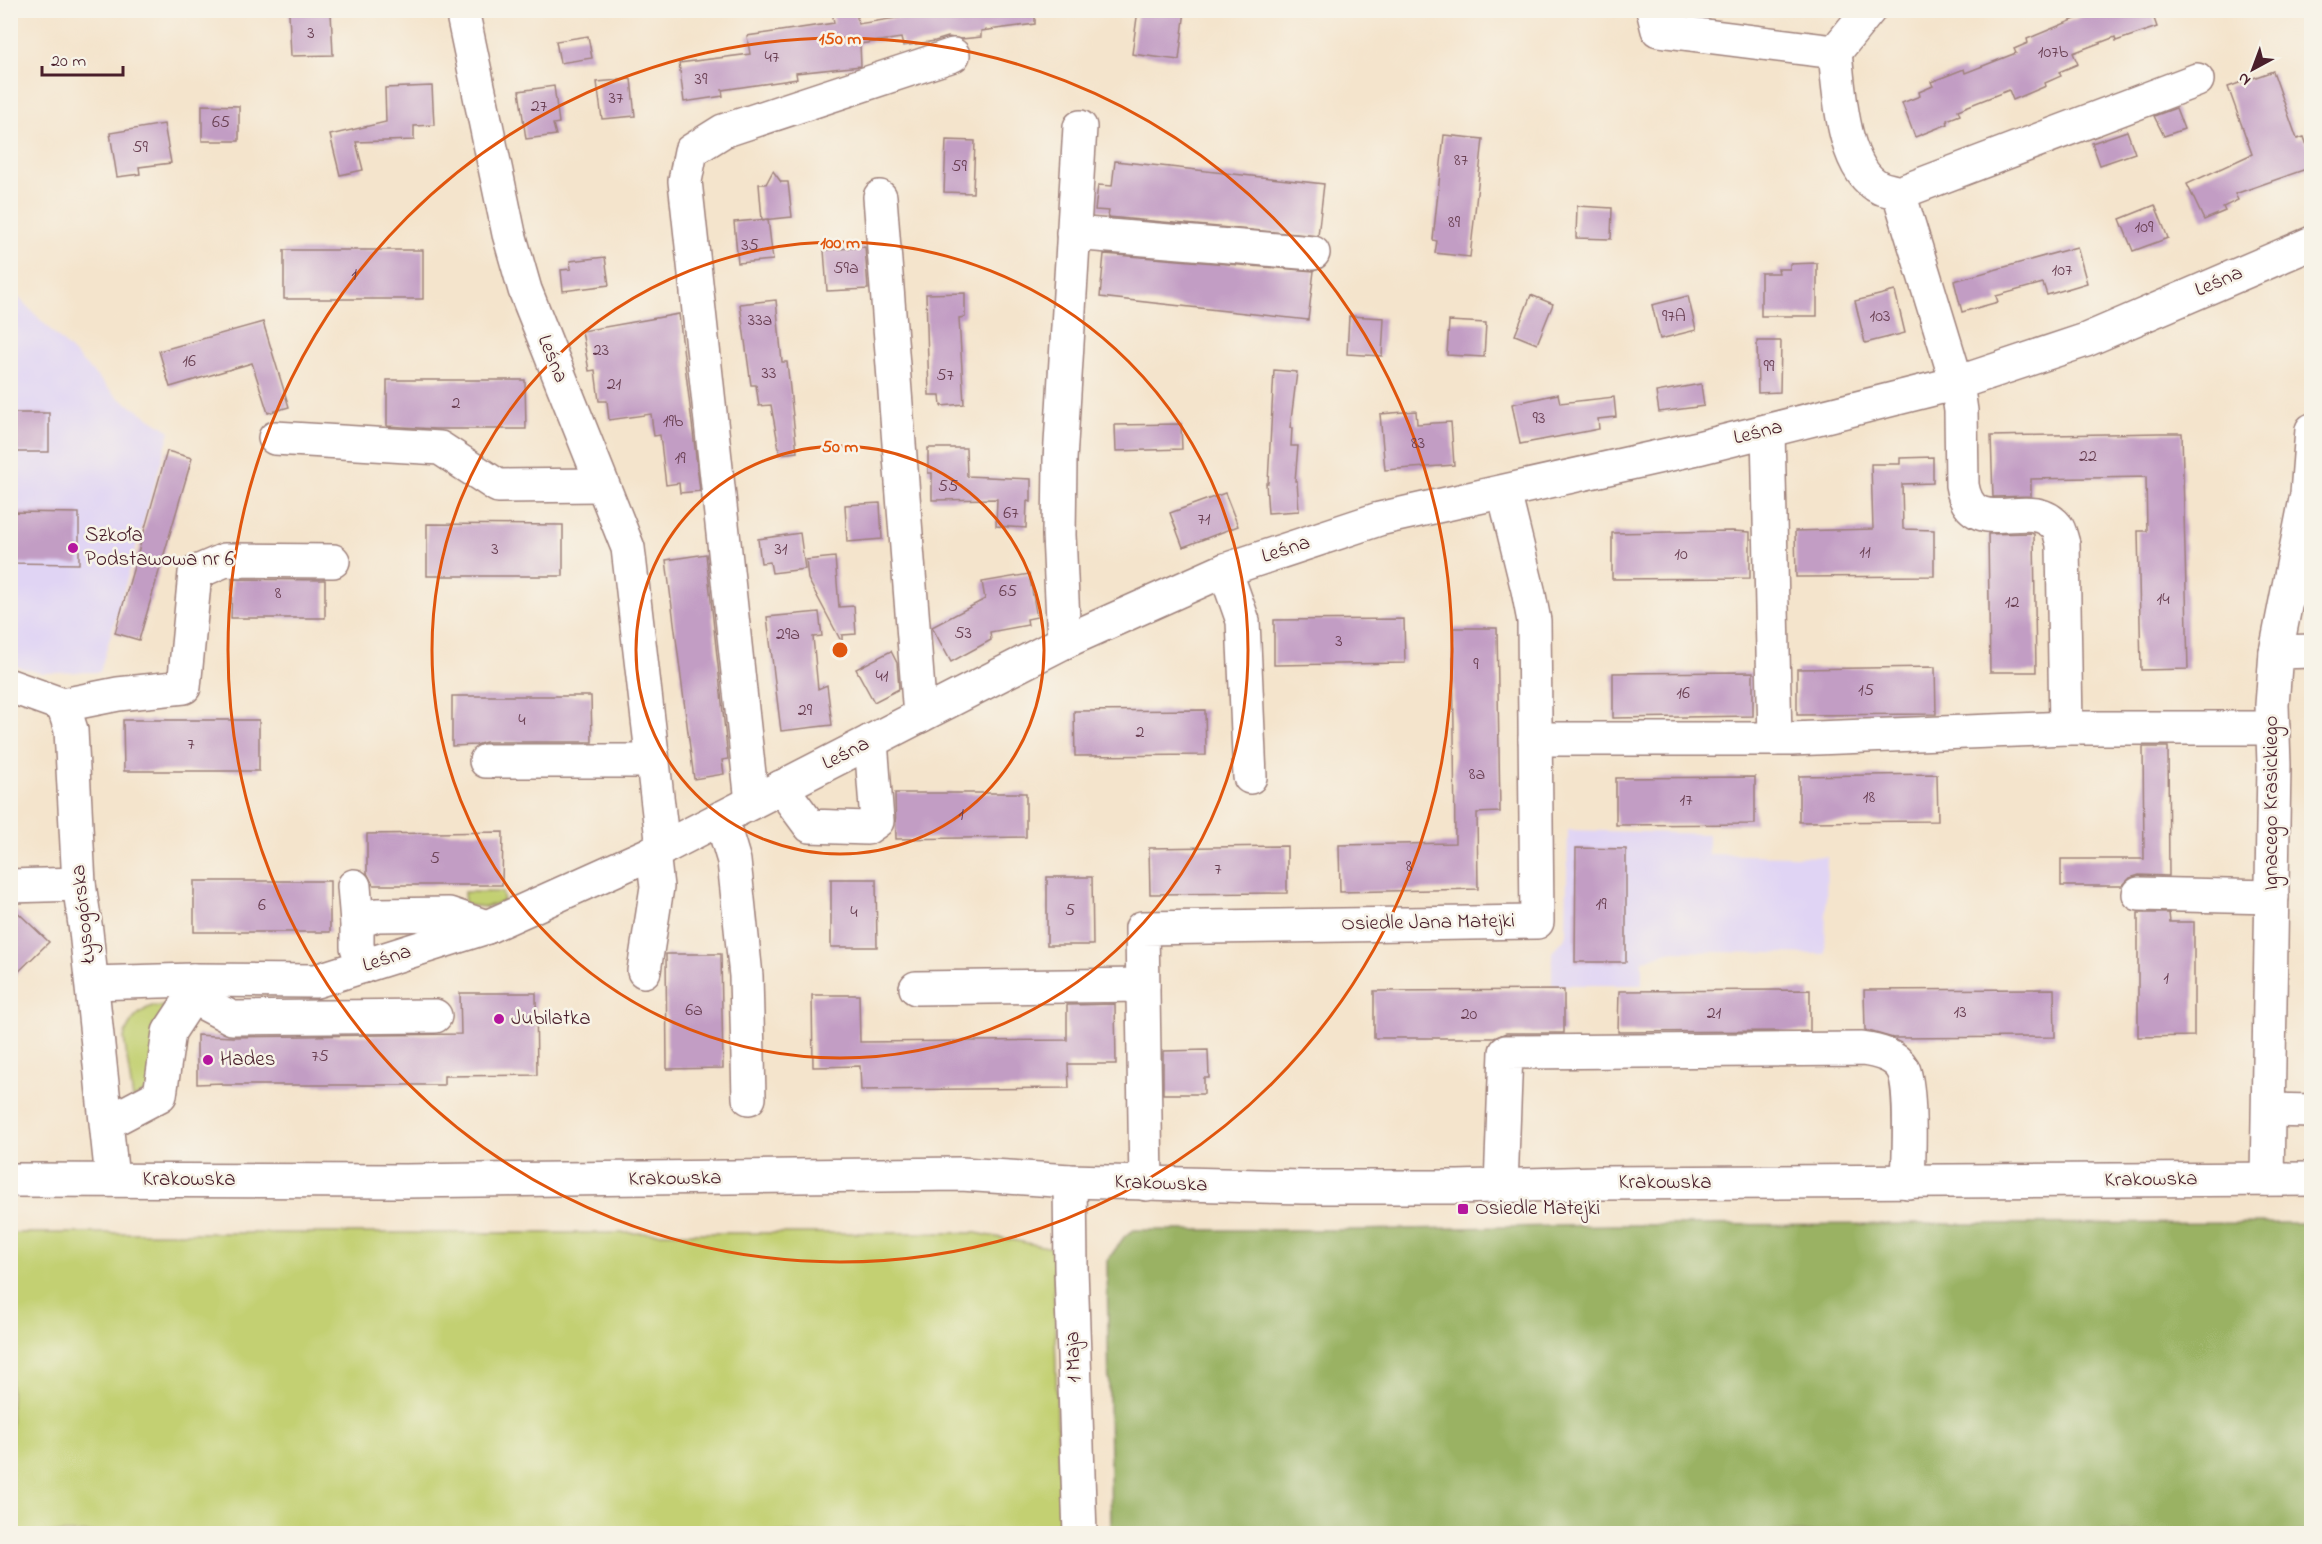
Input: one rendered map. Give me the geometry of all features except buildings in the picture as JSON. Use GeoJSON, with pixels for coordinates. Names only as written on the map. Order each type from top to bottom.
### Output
{"type":"FeatureCollection","features":[{"type":"Feature","properties":{"kind":"street","name":"Leśna"},"geometry":{"type":"LineString","coordinates":[[462,10],[509,234],[525,290],[628,548],[652,761],[658,850]]}},
{"type":"Feature","properties":{"kind":"street"},"geometry":{"type":"LineString","coordinates":[[1653,10],[1658,30],[1835,52]]}},
{"type":"Feature","properties":{"kind":"street"},"geometry":{"type":"LineString","coordinates":[[1869,10],[1835,52],[1842,118],[1850,149],[1866,176],[1880,188],[1899,193],[2197,80]]}},
{"type":"Feature","properties":{"kind":"street"},"geometry":{"type":"LineString","coordinates":[[752,802],[685,181],[691,151],[723,131],[953,55]]}},
{"type":"Feature","properties":{"kind":"street"},"geometry":{"type":"LineString","coordinates":[[1064,642],[1059,535],[1060,460],[1080,127]]}},
{"type":"Feature","properties":{"kind":"street"},"geometry":{"type":"LineString","coordinates":[[1899,193],[1957,383],[1961,411],[1964,496],[1969,506],[1977,513],[2037,515],[2049,519],[2058,528],[2063,544],[2066,728]]}},
{"type":"Feature","properties":{"kind":"street"},"geometry":{"type":"LineString","coordinates":[[880,197],[920,716]]}},
{"type":"Feature","properties":{"kind":"street"},"geometry":{"type":"LineString","coordinates":[[1073,232],[1314,253]]}},
{"type":"Feature","properties":{"kind":"street","name":"Leśna"},"geometry":{"type":"LineString","coordinates":[[92,983],[192,989],[316,981],[488,927],[658,850],[1064,642],[1225,570],[1379,519],[1768,431],[1957,383],[2086,340],[2312,243]]}},
{"type":"Feature","properties":{"kind":"street","name":"Ignacego Krasickiego"},"geometry":{"type":"LineString","coordinates":[[2267,1179],[2276,652],[2307,494],[2312,430]]}},
{"type":"Feature","properties":{"kind":"street"},"geometry":{"type":"LineString","coordinates":[[1768,431],[1775,739]]}},
{"type":"Feature","properties":{"kind":"street"},"geometry":{"type":"LineString","coordinates":[[275,438],[440,448],[498,486],[601,485]]}},
{"type":"Feature","properties":{"kind":"street","name":"Osiedle Jana Matejki"},"geometry":{"type":"LineString","coordinates":[[1146,1184],[1142,928],[1537,922],[1534,621],[1504,492]]}},
{"type":"Feature","properties":{"kind":"street"},"geometry":{"type":"LineString","coordinates":[[10,686],[63,705],[118,694],[184,687],[195,573],[225,560],[333,561]]}},
{"type":"Feature","properties":{"kind":"street"},"geometry":{"type":"LineString","coordinates":[[1225,570],[1244,621],[1250,777]]}},
{"type":"Feature","properties":{"kind":"street"},"geometry":{"type":"LineString","coordinates":[[2276,652],[2312,651]]}},
{"type":"Feature","properties":{"kind":"street","name":"Łysogórska"},"geometry":{"type":"LineString","coordinates":[[63,705],[71,730],[79,884],[92,983],[112,1179]]}},
{"type":"Feature","properties":{"kind":"street"},"geometry":{"type":"LineString","coordinates":[[1535,739],[1775,739],[2066,728],[2273,728]]}},
{"type":"Feature","properties":{"kind":"street"},"geometry":{"type":"LineString","coordinates":[[781,787],[810,826],[867,828],[877,821],[871,741]]}},
{"type":"Feature","properties":{"kind":"street"},"geometry":{"type":"LineString","coordinates":[[486,761],[652,761]]}},
{"type":"Feature","properties":{"kind":"street"},"geometry":{"type":"LineString","coordinates":[[721,818],[734,861],[746,976],[749,1098]]}},
{"type":"Feature","properties":{"kind":"street"},"geometry":{"type":"LineString","coordinates":[[644,971],[657,887],[658,850]]}},
{"type":"Feature","properties":{"kind":"street"},"geometry":{"type":"LineString","coordinates":[[10,886],[79,884]]}},
{"type":"Feature","properties":{"kind":"street"},"geometry":{"type":"LineString","coordinates":[[354,886],[357,947],[364,966]]}},
{"type":"Feature","properties":{"kind":"street"},"geometry":{"type":"LineString","coordinates":[[2139,894],[2272,897]]}},
{"type":"Feature","properties":{"kind":"street"},"geometry":{"type":"LineString","coordinates":[[357,922],[377,915],[449,914],[488,927]]}},
{"type":"Feature","properties":{"kind":"street"},"geometry":{"type":"LineString","coordinates":[[916,988],[1143,985]]}},
{"type":"Feature","properties":{"kind":"street"},"geometry":{"type":"LineString","coordinates":[[107,1123],[160,1095],[169,1032],[192,989],[232,1018],[435,1016]]}},
{"type":"Feature","properties":{"kind":"street"},"geometry":{"type":"LineString","coordinates":[[1501,1186],[1506,1052],[1851,1049],[1877,1051],[1891,1057],[1902,1067],[1906,1077],[1908,1182]]}},
{"type":"Feature","properties":{"kind":"street"},"geometry":{"type":"LineString","coordinates":[[2269,1110],[2312,1111]]}},
{"type":"Feature","properties":{"kind":"street","name":"Krakowska"},"geometry":{"type":"LineString","coordinates":[[10,1180],[405,1181],[961,1174],[1146,1184],[1303,1187],[2312,1179]]}},
{"type":"Feature","properties":{"kind":"street","name":"1 Maja"},"geometry":{"type":"LineString","coordinates":[[1070,1181],[1080,1533]]}},
{"type":"Feature","properties":{"kind":"shaded area","name":"Szkoła Podstawowa nr 6"},"geometry":{"type":"Polygon","coordinates":[[[10,289],[116,396],[170,431],[100,672],[41,673],[11,665],[10,289]]]}},
{"type":"Feature","properties":{"kind":"shaded area"},"geometry":{"type":"Polygon","coordinates":[[[1568,830],[1708,834],[1708,854],[1827,857],[1825,954],[1670,951],[1642,961],[1642,985],[1552,985],[1552,952],[1566,937],[1568,830]]]}},
{"type":"Feature","properties":{"kind":"green space"},"geometry":{"type":"Polygon","coordinates":[[[464,892],[502,892],[504,901],[486,907],[465,905],[464,892]]]}},
{"type":"Feature","properties":{"kind":"green space"},"geometry":{"type":"Polygon","coordinates":[[[152,1006],[172,1007],[152,1088],[133,1099],[124,1038],[134,1019],[142,1011],[152,1006]]]}},
{"type":"Feature","properties":{"kind":"green space"},"geometry":{"type":"Polygon","coordinates":[[[2311,1223],[2311,1533],[1111,1533],[1107,1261],[1124,1237],[1134,1230],[1356,1230],[1610,1225],[2311,1223]]]}},
{"type":"Feature","properties":{"kind":"green space"},"geometry":{"type":"Polygon","coordinates":[[[11,1233],[976,1233],[1053,1248],[1060,1533],[11,1533],[11,1233]]]}},
{"type":"Feature","properties":{"kind":"place","name":"Szkoła Podstawowa nr 6"},"geometry":{"type":"Point","coordinates":[73,548]}},
{"type":"Feature","properties":{"kind":"place","name":"Jubilatka"},"geometry":{"type":"Point","coordinates":[499,1019]}},
{"type":"Feature","properties":{"kind":"place","name":"Hades"},"geometry":{"type":"Point","coordinates":[208,1060]}},
{"type":"Feature","properties":{"kind":"place","name":"Osiedle Matejki"},"geometry":{"type":"Point","coordinates":[1463,1209]}}]}
